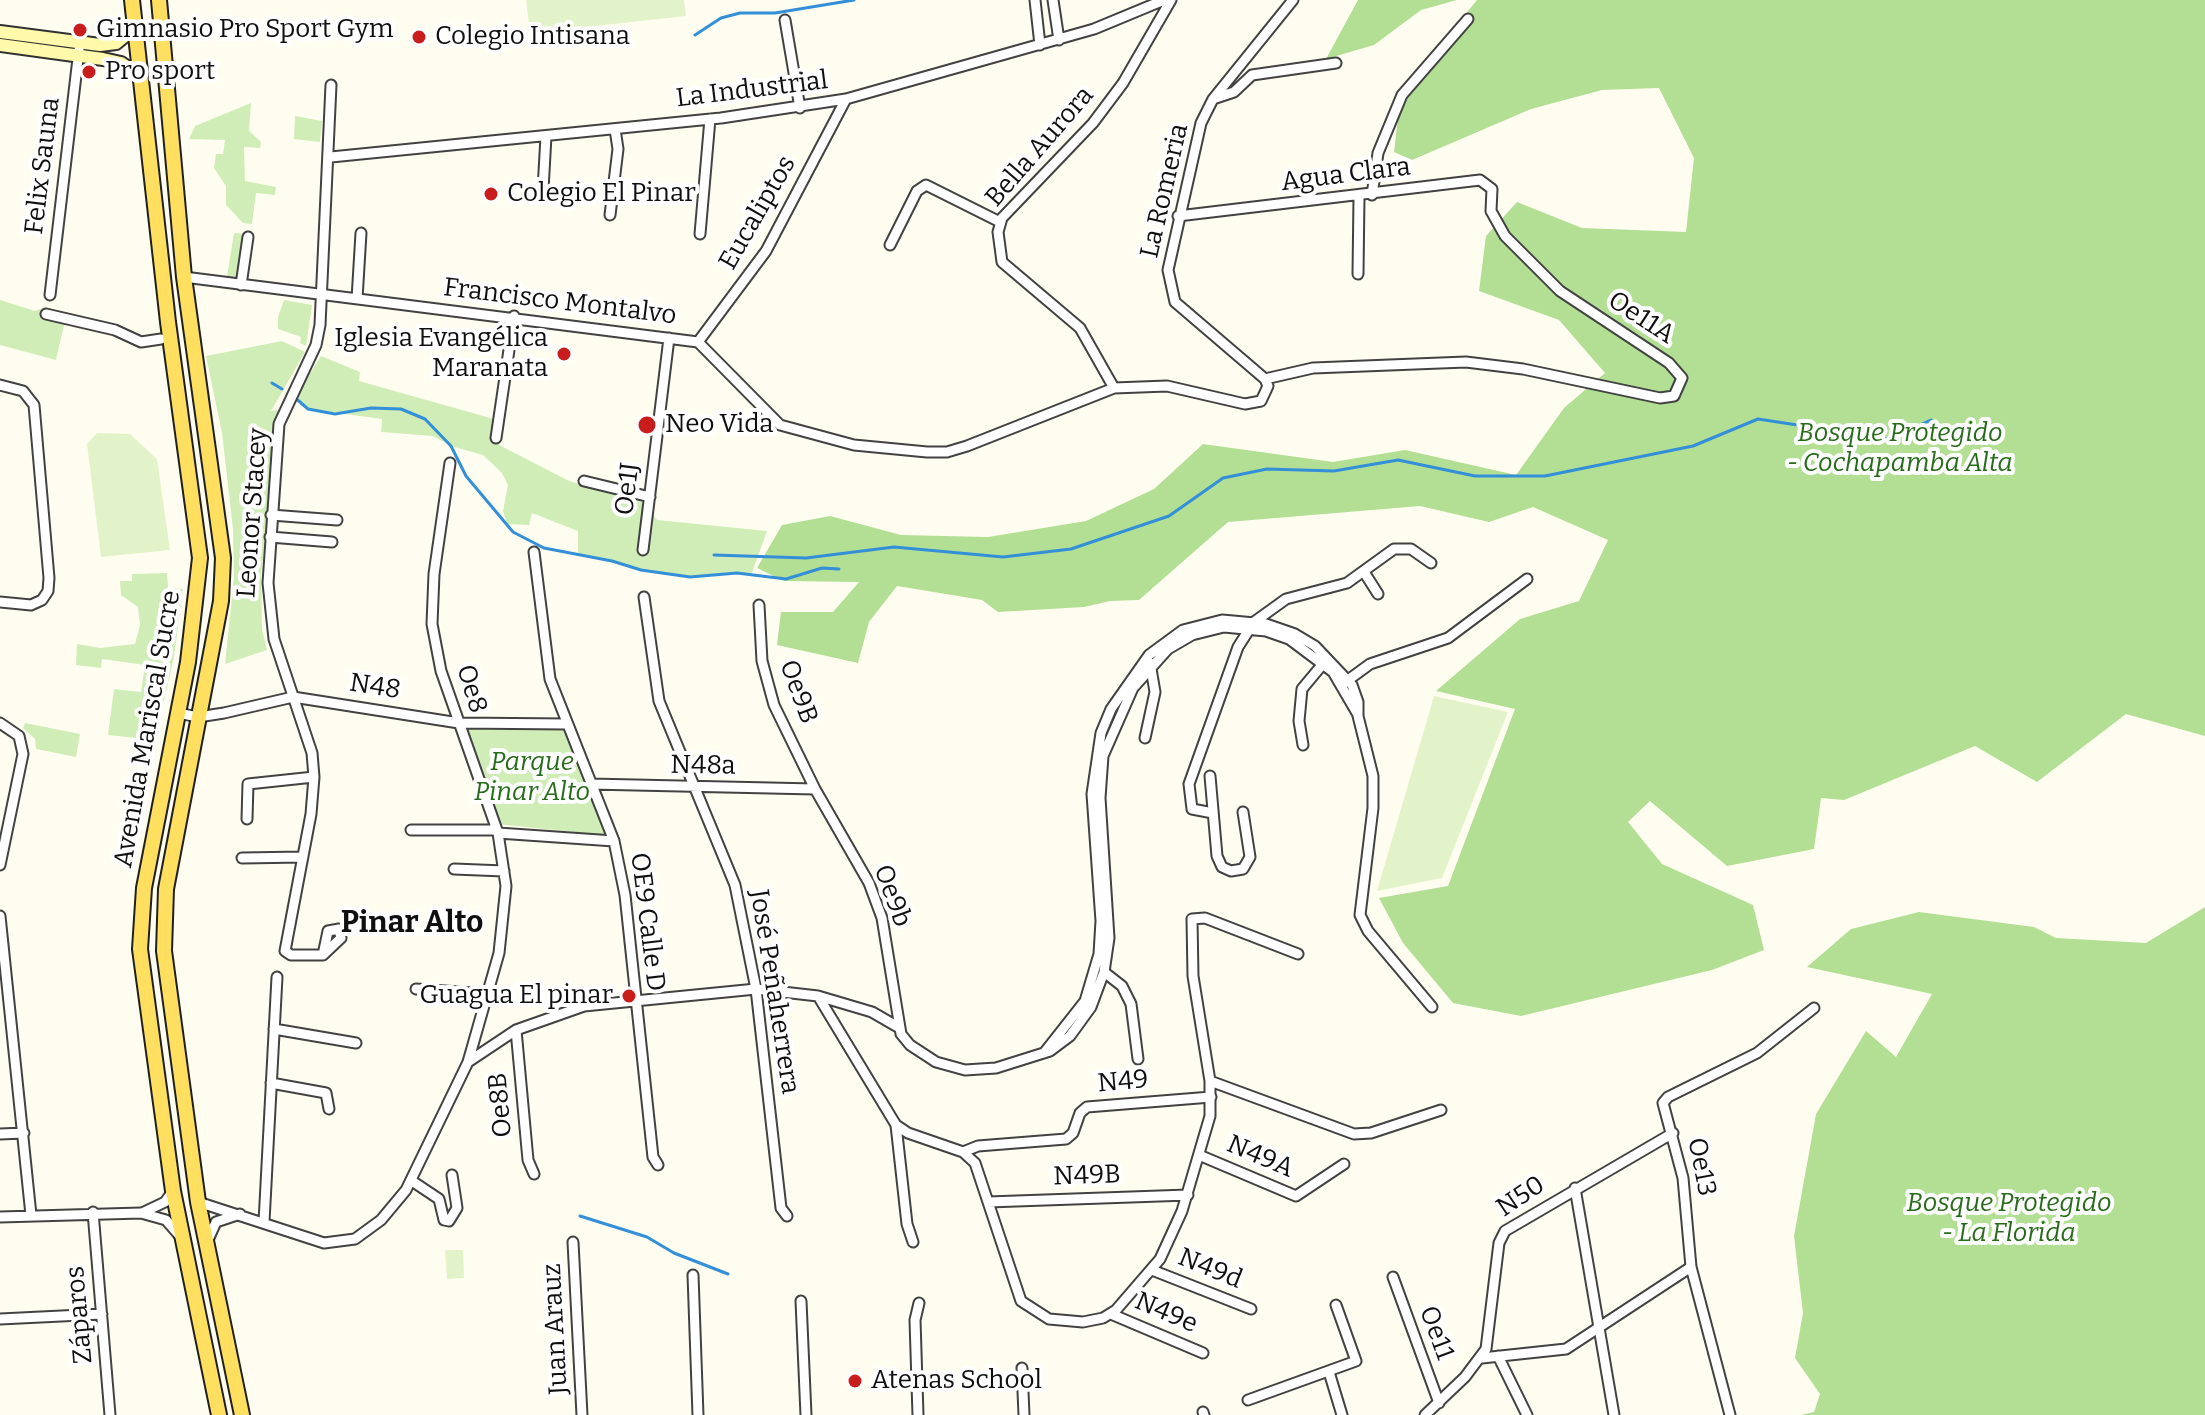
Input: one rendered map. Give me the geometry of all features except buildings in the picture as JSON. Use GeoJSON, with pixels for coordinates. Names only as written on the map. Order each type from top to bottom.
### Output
{"type":"FeatureCollection","features":[{"type":"Feature","properties":{"kind":"main road","name":"Avenida Mariscal Sucre"},"geometry":{"type":"LineString","coordinates":[[132,0],[138,75],[200,558],[198,600],[144,888],[140,949],[173,1191],[219,1415]]}},
{"type":"Feature","properties":{"kind":"main road","name":"Avenida Mariscal Sucre"},"geometry":{"type":"LineString","coordinates":[[159,0],[184,277],[223,558],[221,601],[166,889],[164,951],[198,1202],[242,1415]]}},
{"type":"Feature","properties":{"kind":"main road"},"geometry":{"type":"LineString","coordinates":[[161,1099],[182,1096]]}},
{"type":"Feature","properties":{"kind":"street"},"geometry":{"type":"LineString","coordinates":[[1035,0],[1040,45]]}},
{"type":"Feature","properties":{"kind":"street"},"geometry":{"type":"LineString","coordinates":[[1053,0],[1059,40]]}},
{"type":"Feature","properties":{"kind":"street","name":"La Industrial"},"geometry":{"type":"LineString","coordinates":[[331,157],[800,108],[846,99],[1059,40],[1164,0]]}},
{"type":"Feature","properties":{"kind":"street","name":"Bella Aurora"},"geometry":{"type":"LineString","coordinates":[[1114,388],[1080,328],[1002,262],[998,249],[1000,222],[1093,123],[1123,83],[1171,0]]}},
{"type":"Feature","properties":{"kind":"street","name":"La Romeria"},"geometry":{"type":"LineString","coordinates":[[1265,379],[1175,302],[1168,270],[1195,139],[1213,99],[1293,0]]}},
{"type":"Feature","properties":{"kind":"street"},"geometry":{"type":"LineString","coordinates":[[1372,195],[1384,133],[1402,95],[1468,19]]}},
{"type":"Feature","properties":{"kind":"street"},"geometry":{"type":"LineString","coordinates":[[785,20],[800,108]]}},
{"type":"Feature","properties":{"kind":"street"},"geometry":{"type":"LineString","coordinates":[[0,45],[80,49],[110,45],[133,29]]}},
{"type":"Feature","properties":{"kind":"street"},"geometry":{"type":"LineString","coordinates":[[0,32],[80,49],[121,63],[138,75]]}},
{"type":"Feature","properties":{"kind":"street","name":"Felix Sauna"},"geometry":{"type":"LineString","coordinates":[[50,295],[80,49]]}},
{"type":"Feature","properties":{"kind":"street"},"geometry":{"type":"LineString","coordinates":[[1213,99],[1234,92],[1252,75],[1336,63]]}},
{"type":"Feature","properties":{"kind":"street","name":"Leonor Stacey"},"geometry":{"type":"LineString","coordinates":[[323,955],[291,955],[285,951],[314,777],[312,753],[269,617],[271,515],[279,424],[316,345],[322,296],[331,157],[331,85]]}},
{"type":"Feature","properties":{"kind":"street","name":"Eucaliptos"},"geometry":{"type":"LineString","coordinates":[[698,342],[766,251],[846,99]]}},
{"type":"Feature","properties":{"kind":"street"},"geometry":{"type":"LineString","coordinates":[[700,234],[710,119]]}},
{"type":"Feature","properties":{"kind":"street"},"geometry":{"type":"LineString","coordinates":[[610,215],[619,147],[615,129]]}},
{"type":"Feature","properties":{"kind":"street"},"geometry":{"type":"LineString","coordinates":[[543,190],[546,136]]}},
{"type":"Feature","properties":{"kind":"street","name":"Agua Clara"},"geometry":{"type":"LineString","coordinates":[[1178,216],[1359,197],[1480,180],[1492,189],[1491,211]]}},
{"type":"Feature","properties":{"kind":"street"},"geometry":{"type":"LineString","coordinates":[[890,245],[917,191],[926,185],[1000,222]]}},
{"type":"Feature","properties":{"kind":"street"},"geometry":{"type":"LineString","coordinates":[[1358,274],[1359,197]]}},
{"type":"Feature","properties":{"kind":"street","name":"Oe11A"},"geometry":{"type":"LineString","coordinates":[[1265,379],[1313,368],[1466,362],[1668,398],[1676,393],[1682,378],[1669,363],[1560,291],[1505,236],[1491,211]]}},
{"type":"Feature","properties":{"kind":"street"},"geometry":{"type":"LineString","coordinates":[[357,299],[361,233]]}},
{"type":"Feature","properties":{"kind":"street"},"geometry":{"type":"LineString","coordinates":[[241,285],[248,237]]}},
{"type":"Feature","properties":{"kind":"street","name":"Francisco Montalvo"},"geometry":{"type":"LineString","coordinates":[[184,277],[322,296],[514,316],[698,342],[780,425],[854,445],[947,452],[1114,388],[1167,386],[1245,404],[1261,401],[1268,386],[1265,379]]}},
{"type":"Feature","properties":{"kind":"street"},"geometry":{"type":"LineString","coordinates":[[46,314],[115,330],[141,342],[161,339]]}},
{"type":"Feature","properties":{"kind":"street"},"geometry":{"type":"LineString","coordinates":[[496,438],[514,316]]}},
{"type":"Feature","properties":{"kind":"street","name":"Oe1J"},"geometry":{"type":"LineString","coordinates":[[643,550],[669,338]]}},
{"type":"Feature","properties":{"kind":"street"},"geometry":{"type":"LineString","coordinates":[[0,385],[23,391],[34,405],[49,578],[48,591],[42,600],[31,605],[0,602]]}},
{"type":"Feature","properties":{"kind":"street","name":"Oe8"},"geometry":{"type":"LineString","coordinates":[[198,1202],[324,1243],[341,1243],[373,1228],[412,1181],[468,1062],[499,953],[504,871],[498,832],[441,671],[432,624],[434,574],[450,463]]}},
{"type":"Feature","properties":{"kind":"street"},"geometry":{"type":"LineString","coordinates":[[584,481],[650,497]]}},
{"type":"Feature","properties":{"kind":"street"},"geometry":{"type":"LineString","coordinates":[[271,515],[337,520]]}},
{"type":"Feature","properties":{"kind":"street"},"geometry":{"type":"LineString","coordinates":[[270,537],[332,542]]}},
{"type":"Feature","properties":{"kind":"street"},"geometry":{"type":"LineString","coordinates":[[1213,813],[1192,809],[1189,784],[1238,647],[1251,625],[1286,599],[1326,591],[1364,572],[1401,547],[1411,549],[1431,563]]}},
{"type":"Feature","properties":{"kind":"street","name":"OE9 Calle D"},"geometry":{"type":"LineString","coordinates":[[534,552],[549,672],[614,841],[625,895],[653,1157],[658,1165]]}},
{"type":"Feature","properties":{"kind":"street"},"geometry":{"type":"LineString","coordinates":[[1364,572],[1378,594]]}},
{"type":"Feature","properties":{"kind":"street"},"geometry":{"type":"LineString","coordinates":[[1344,682],[1370,664],[1448,638],[1527,579]]}},
{"type":"Feature","properties":{"kind":"street","name":"José Peñaherrera"},"geometry":{"type":"LineString","coordinates":[[644,597],[655,689],[735,885],[756,989],[781,1208],[787,1216]]}},
{"type":"Feature","properties":{"kind":"street","name":"Oe9B"},"geometry":{"type":"LineString","coordinates":[[759,605],[762,661],[774,705],[815,789]]}},
{"type":"Feature","properties":{"kind":"street"},"geometry":{"type":"LineString","coordinates":[[1044,1053],[1079,1010],[1093,978],[1101,921],[1100,783],[1106,744],[1149,661],[1192,635],[1224,627],[1251,625],[1289,639],[1326,660],[1344,682],[1357,713],[1373,776],[1373,808],[1360,915],[1368,931],[1432,1007]]}},
{"type":"Feature","properties":{"kind":"street"},"geometry":{"type":"LineString","coordinates":[[1303,745],[1299,721],[1302,689],[1326,660]]}},
{"type":"Feature","properties":{"kind":"street"},"geometry":{"type":"LineString","coordinates":[[1145,738],[1155,692],[1149,661]]}},
{"type":"Feature","properties":{"kind":"street","name":"N48"},"geometry":{"type":"LineString","coordinates":[[178,713],[198,717],[293,697],[459,723],[567,724]]}},
{"type":"Feature","properties":{"kind":"street"},"geometry":{"type":"LineString","coordinates":[[0,723],[22,742],[23,754],[0,865]]}},
{"type":"Feature","properties":{"kind":"street"},"geometry":{"type":"LineString","coordinates":[[1210,776],[1218,861],[1227,870],[1243,869],[1250,857],[1243,812]]}},
{"type":"Feature","properties":{"kind":"street"},"geometry":{"type":"LineString","coordinates":[[247,819],[248,784],[314,777]]}},
{"type":"Feature","properties":{"kind":"street","name":"N48a"},"geometry":{"type":"LineString","coordinates":[[590,784],[815,789]]}},
{"type":"Feature","properties":{"kind":"street","name":"Oe9b"},"geometry":{"type":"LineString","coordinates":[[815,789],[869,883],[882,918],[898,1027]]}},
{"type":"Feature","properties":{"kind":"street"},"geometry":{"type":"LineString","coordinates":[[411,830],[498,832],[614,841]]}},
{"type":"Feature","properties":{"kind":"street"},"geometry":{"type":"LineString","coordinates":[[468,1062],[516,1030],[584,1006],[756,989],[818,996],[872,1012],[898,1027],[905,1040],[922,1054],[965,1070],[996,1068],[1044,1053],[1076,1029],[1096,998],[1104,972],[1109,919],[1100,852]]}},
{"type":"Feature","properties":{"kind":"street"},"geometry":{"type":"LineString","coordinates":[[242,858],[303,857]]}},
{"type":"Feature","properties":{"kind":"street"},"geometry":{"type":"LineString","coordinates":[[454,869],[504,871]]}},
{"type":"Feature","properties":{"kind":"street"},"geometry":{"type":"LineString","coordinates":[[0,916],[3,978],[24,1133],[31,1215]]}},
{"type":"Feature","properties":{"kind":"street"},"geometry":{"type":"LineString","coordinates":[[896,1125],[908,1133],[963,1152],[975,1163],[1014,1286],[1025,1306],[1042,1316],[1066,1322],[1092,1321],[1111,1314],[1152,1270],[1170,1240],[1188,1195],[1210,1116],[1210,1081],[1193,976],[1191,923],[1194,917],[1298,954]]}},
{"type":"Feature","properties":{"kind":"street"},"geometry":{"type":"LineString","coordinates":[[1104,972],[1122,986],[1131,1004],[1138,1059]]}},
{"type":"Feature","properties":{"kind":"street"},"geometry":{"type":"LineString","coordinates":[[264,1222],[277,977]]}},
{"type":"Feature","properties":{"kind":"street"},"geometry":{"type":"LineString","coordinates":[[416,989],[488,994]]}},
{"type":"Feature","properties":{"kind":"street"},"geometry":{"type":"LineString","coordinates":[[818,996],[896,1125],[913,1242]]}},
{"type":"Feature","properties":{"kind":"street","name":"Oe13"},"geometry":{"type":"LineString","coordinates":[[1730,1415],[1691,1267],[1683,1178],[1663,1105],[1665,1098],[1757,1053],[1814,1008]]}},
{"type":"Feature","properties":{"kind":"street"},"geometry":{"type":"LineString","coordinates":[[274,1029],[356,1043]]}},
{"type":"Feature","properties":{"kind":"street","name":"Oe8B"},"geometry":{"type":"LineString","coordinates":[[516,1030],[528,1160],[534,1174]]}},
{"type":"Feature","properties":{"kind":"street"},"geometry":{"type":"LineString","coordinates":[[1210,1081],[1354,1134],[1371,1133],[1441,1110]]}},
{"type":"Feature","properties":{"kind":"street"},"geometry":{"type":"LineString","coordinates":[[271,1083],[326,1093],[329,1109]]}},
{"type":"Feature","properties":{"kind":"street","name":"N49"},"geometry":{"type":"LineString","coordinates":[[963,1152],[978,1146],[1066,1139],[1073,1133],[1080,1113],[1087,1107],[1211,1097]]}},
{"type":"Feature","properties":{"kind":"street"},"geometry":{"type":"LineString","coordinates":[[0,1134],[24,1133]]}},
{"type":"Feature","properties":{"kind":"street","name":"N50"},"geometry":{"type":"LineString","coordinates":[[1482,1358],[1490,1336],[1502,1235],[1522,1219],[1673,1133]]}},
{"type":"Feature","properties":{"kind":"street","name":"N49A"},"geometry":{"type":"LineString","coordinates":[[1199,1155],[1296,1196],[1344,1164]]}},
{"type":"Feature","properties":{"kind":"street"},"geometry":{"type":"LineString","coordinates":[[412,1181],[439,1199],[444,1220],[449,1221],[457,1208],[452,1175]]}},
{"type":"Feature","properties":{"kind":"street"},"geometry":{"type":"LineString","coordinates":[[1575,1188],[1614,1415]]}},
{"type":"Feature","properties":{"kind":"street"},"geometry":{"type":"LineString","coordinates":[[141,1213],[156,1208],[173,1191]]}},
{"type":"Feature","properties":{"kind":"street","name":"N49B"},"geometry":{"type":"LineString","coordinates":[[988,1202],[1188,1195]]}},
{"type":"Feature","properties":{"kind":"street","name":"Záparos"},"geometry":{"type":"LineString","coordinates":[[93,1212],[110,1415]]}},
{"type":"Feature","properties":{"kind":"street"},"geometry":{"type":"LineString","coordinates":[[0,1217],[141,1213],[166,1220],[184,1240]]}},
{"type":"Feature","properties":{"kind":"street"},"geometry":{"type":"LineString","coordinates":[[206,1244],[216,1222],[240,1214]]}},
{"type":"Feature","properties":{"kind":"street","name":"Juan Arauz"},"geometry":{"type":"LineString","coordinates":[[573,1242],[582,1415]]}},
{"type":"Feature","properties":{"kind":"street"},"geometry":{"type":"LineString","coordinates":[[1425,1415],[1482,1358],[1566,1349],[1691,1267]]}},
{"type":"Feature","properties":{"kind":"street","name":"N49d"},"geometry":{"type":"LineString","coordinates":[[1152,1270],[1251,1309]]}},
{"type":"Feature","properties":{"kind":"street"},"geometry":{"type":"LineString","coordinates":[[693,1275],[698,1415]]}},
{"type":"Feature","properties":{"kind":"street","name":"Oe11"},"geometry":{"type":"LineString","coordinates":[[1393,1277],[1439,1403]]}},
{"type":"Feature","properties":{"kind":"street"},"geometry":{"type":"LineString","coordinates":[[801,1301],[806,1415]]}},
{"type":"Feature","properties":{"kind":"street"},"geometry":{"type":"LineString","coordinates":[[918,1415],[915,1320],[919,1303]]}},
{"type":"Feature","properties":{"kind":"street"},"geometry":{"type":"LineString","coordinates":[[1248,1400],[1356,1361],[1336,1305]]}},
{"type":"Feature","properties":{"kind":"street"},"geometry":{"type":"LineString","coordinates":[[0,1319],[102,1314]]}},
{"type":"Feature","properties":{"kind":"street","name":"N49e"},"geometry":{"type":"LineString","coordinates":[[1111,1314],[1203,1353]]}},
{"type":"Feature","properties":{"kind":"street"},"geometry":{"type":"LineString","coordinates":[[1498,1356],[1527,1415]]}},
{"type":"Feature","properties":{"kind":"street"},"geometry":{"type":"LineString","coordinates":[[1022,1368],[1024,1415]]}},
{"type":"Feature","properties":{"kind":"street"},"geometry":{"type":"LineString","coordinates":[[1329,1372],[1342,1415]]}},
{"type":"Feature","properties":{"kind":"green space"},"geometry":{"type":"Polygon","coordinates":[[[526,0],[684,0],[686,16],[530,33],[526,0]]]}},
{"type":"Feature","properties":{"kind":"green space"},"geometry":{"type":"Polygon","coordinates":[[[1358,0],[1457,0],[1421,10],[1374,45],[1326,59],[1358,0]]]}},
{"type":"Feature","properties":{"kind":"green space","name":"Bosque Protegido - Cochapamba Alta"},"geometry":{"type":"Polygon","coordinates":[[[1477,0],[2205,0],[2205,736],[2126,714],[2037,782],[1975,746],[1844,800],[1821,798],[1814,849],[1727,866],[1650,801],[1628,822],[1662,864],[1753,905],[1764,950],[1712,970],[1521,1016],[1453,1003],[1403,943],[1379,898],[1448,886],[1515,709],[1436,691],[1520,619],[1579,601],[1608,540],[1533,507],[1489,522],[1420,506],[1228,522],[1139,600],[998,612],[982,600],[897,586],[869,622],[858,663],[777,645],[781,612],[833,612],[859,582],[784,581],[757,568],[782,525],[830,516],[901,535],[988,537],[1086,521],[1154,489],[1203,444],[1333,462],[1405,450],[1516,475],[1564,408],[1605,373],[1559,320],[1479,291],[1486,236],[1517,202],[1582,228],[1686,232],[1694,158],[1659,88],[1602,90],[1531,109],[1412,160],[1394,152],[1401,92],[1477,0]]]}},
{"type":"Feature","properties":{"kind":"green space"},"geometry":{"type":"Polygon","coordinates":[[[251,103],[249,131],[261,142],[260,148],[244,147],[245,181],[276,187],[275,195],[256,193],[252,224],[243,223],[226,205],[226,186],[214,168],[216,154],[223,154],[225,140],[189,139],[195,126],[251,103]]]}},
{"type":"Feature","properties":{"kind":"green space"},"geometry":{"type":"Polygon","coordinates":[[[295,116],[322,121],[320,142],[294,139],[295,116]]]}},
{"type":"Feature","properties":{"kind":"green space"},"geometry":{"type":"Polygon","coordinates":[[[234,233],[244,234],[237,279],[227,277],[234,233]]]}},
{"type":"Feature","properties":{"kind":"green space"},"geometry":{"type":"Polygon","coordinates":[[[0,300],[35,311],[46,307],[59,315],[67,312],[56,360],[0,345],[0,300]]]}},
{"type":"Feature","properties":{"kind":"green space"},"geometry":{"type":"Polygon","coordinates":[[[284,300],[312,305],[306,346],[300,343],[301,337],[278,329],[278,317],[284,300]]]}},
{"type":"Feature","properties":{"kind":"green space"},"geometry":{"type":"Polygon","coordinates":[[[282,341],[305,352],[271,411],[283,409],[261,573],[262,629],[267,650],[225,664],[234,578],[233,529],[222,433],[206,356],[282,341]]]}},
{"type":"Feature","properties":{"kind":"green space"},"geometry":{"type":"Polygon","coordinates":[[[321,356],[360,372],[359,381],[501,421],[492,440],[503,447],[569,481],[645,503],[657,520],[767,531],[752,573],[690,577],[641,570],[578,554],[578,531],[532,513],[529,525],[507,524],[503,511],[508,485],[502,473],[483,455],[451,446],[433,436],[381,432],[382,419],[308,409],[295,397],[321,356]]]}},
{"type":"Feature","properties":{"kind":"green space"},"geometry":{"type":"Polygon","coordinates":[[[97,433],[130,434],[157,459],[170,550],[101,557],[87,444],[97,433]]]}},
{"type":"Feature","properties":{"kind":"green space"},"geometry":{"type":"Polygon","coordinates":[[[167,573],[168,588],[183,589],[174,657],[155,740],[108,735],[114,689],[141,692],[145,665],[102,659],[101,668],[76,665],[77,644],[100,648],[135,644],[140,625],[138,607],[121,595],[120,581],[132,581],[132,574],[167,573]]]}},
{"type":"Feature","properties":{"kind":"green space"},"geometry":{"type":"Polygon","coordinates":[[[1434,696],[1508,712],[1442,878],[1377,891],[1434,696]]]}},
{"type":"Feature","properties":{"kind":"green space"},"geometry":{"type":"Polygon","coordinates":[[[25,723],[80,734],[76,757],[36,749],[35,739],[23,728],[25,723]]]}},
{"type":"Feature","properties":{"kind":"green space","name":"Parque Pinar Alto"},"geometry":{"type":"Polygon","coordinates":[[[463,727],[563,729],[612,836],[497,824],[463,727]]]}},
{"type":"Feature","properties":{"kind":"green space","name":"Bosque Protegido - La Florida"},"geometry":{"type":"Polygon","coordinates":[[[2205,907],[2205,1415],[1801,1415],[1814,1412],[1820,1394],[1795,1358],[1803,1313],[1794,1236],[1816,1114],[1866,1031],[1896,1057],[1932,994],[1807,967],[1851,929],[1919,912],[2034,927],[2056,938],[2146,943],[2205,907]]]}},
{"type":"Feature","properties":{"kind":"green space"},"geometry":{"type":"Polygon","coordinates":[[[445,1250],[463,1250],[464,1278],[447,1279],[445,1250]]]}},
{"type":"Feature","properties":{"kind":"waterway"},"geometry":{"type":"LineString","coordinates":[[695,35],[721,18],[740,13],[775,13],[854,0]]}},
{"type":"Feature","properties":{"kind":"waterway"},"geometry":{"type":"LineString","coordinates":[[272,383],[282,389]]}},
{"type":"Feature","properties":{"kind":"waterway"},"geometry":{"type":"LineString","coordinates":[[293,396],[308,409],[335,414],[371,408],[401,409],[425,419],[451,446],[466,476],[513,532],[544,548],[641,570],[690,577],[737,573],[786,579],[822,568],[839,569]]}},
{"type":"Feature","properties":{"kind":"waterway"},"geometry":{"type":"LineString","coordinates":[[714,555],[806,558],[894,547],[1003,557],[1071,549],[1169,516],[1223,478],[1267,469],[1334,471],[1398,460],[1475,476],[1545,476],[1693,446],[1758,419],[1889,439],[1931,420]]}},
{"type":"Feature","properties":{"kind":"waterway"},"geometry":{"type":"LineString","coordinates":[[580,1216],[647,1237],[674,1253],[728,1274]]}},
{"type":"Feature","properties":{"kind":"place","name":"Gimnasio Pro Sport Gym"},"geometry":{"type":"Point","coordinates":[80,30]}},
{"type":"Feature","properties":{"kind":"place","name":"Colegio Intisana"},"geometry":{"type":"Point","coordinates":[419,37]}},
{"type":"Feature","properties":{"kind":"place","name":"Pro sport"},"geometry":{"type":"Point","coordinates":[89,72]}},
{"type":"Feature","properties":{"kind":"place","name":"Colegio El Pinar"},"geometry":{"type":"Point","coordinates":[491,194]}},
{"type":"Feature","properties":{"kind":"place","name":"Iglesia Evangélica Maranata"},"geometry":{"type":"Point","coordinates":[564,354]}},
{"type":"Feature","properties":{"kind":"place","name":"Neo Vida"},"geometry":{"type":"Point","coordinates":[647,425]}},
{"type":"Feature","properties":{"kind":"place","name":"Guagua El pinar"},"geometry":{"type":"Point","coordinates":[629,996]}},
{"type":"Feature","properties":{"kind":"place","name":"Atenas School"},"geometry":{"type":"Point","coordinates":[855,1381]}},
{"type":"Feature","properties":{"kind":"district","name":"Pinar Alto"},"geometry":{"type":"Point","coordinates":[412,924]}}]}
